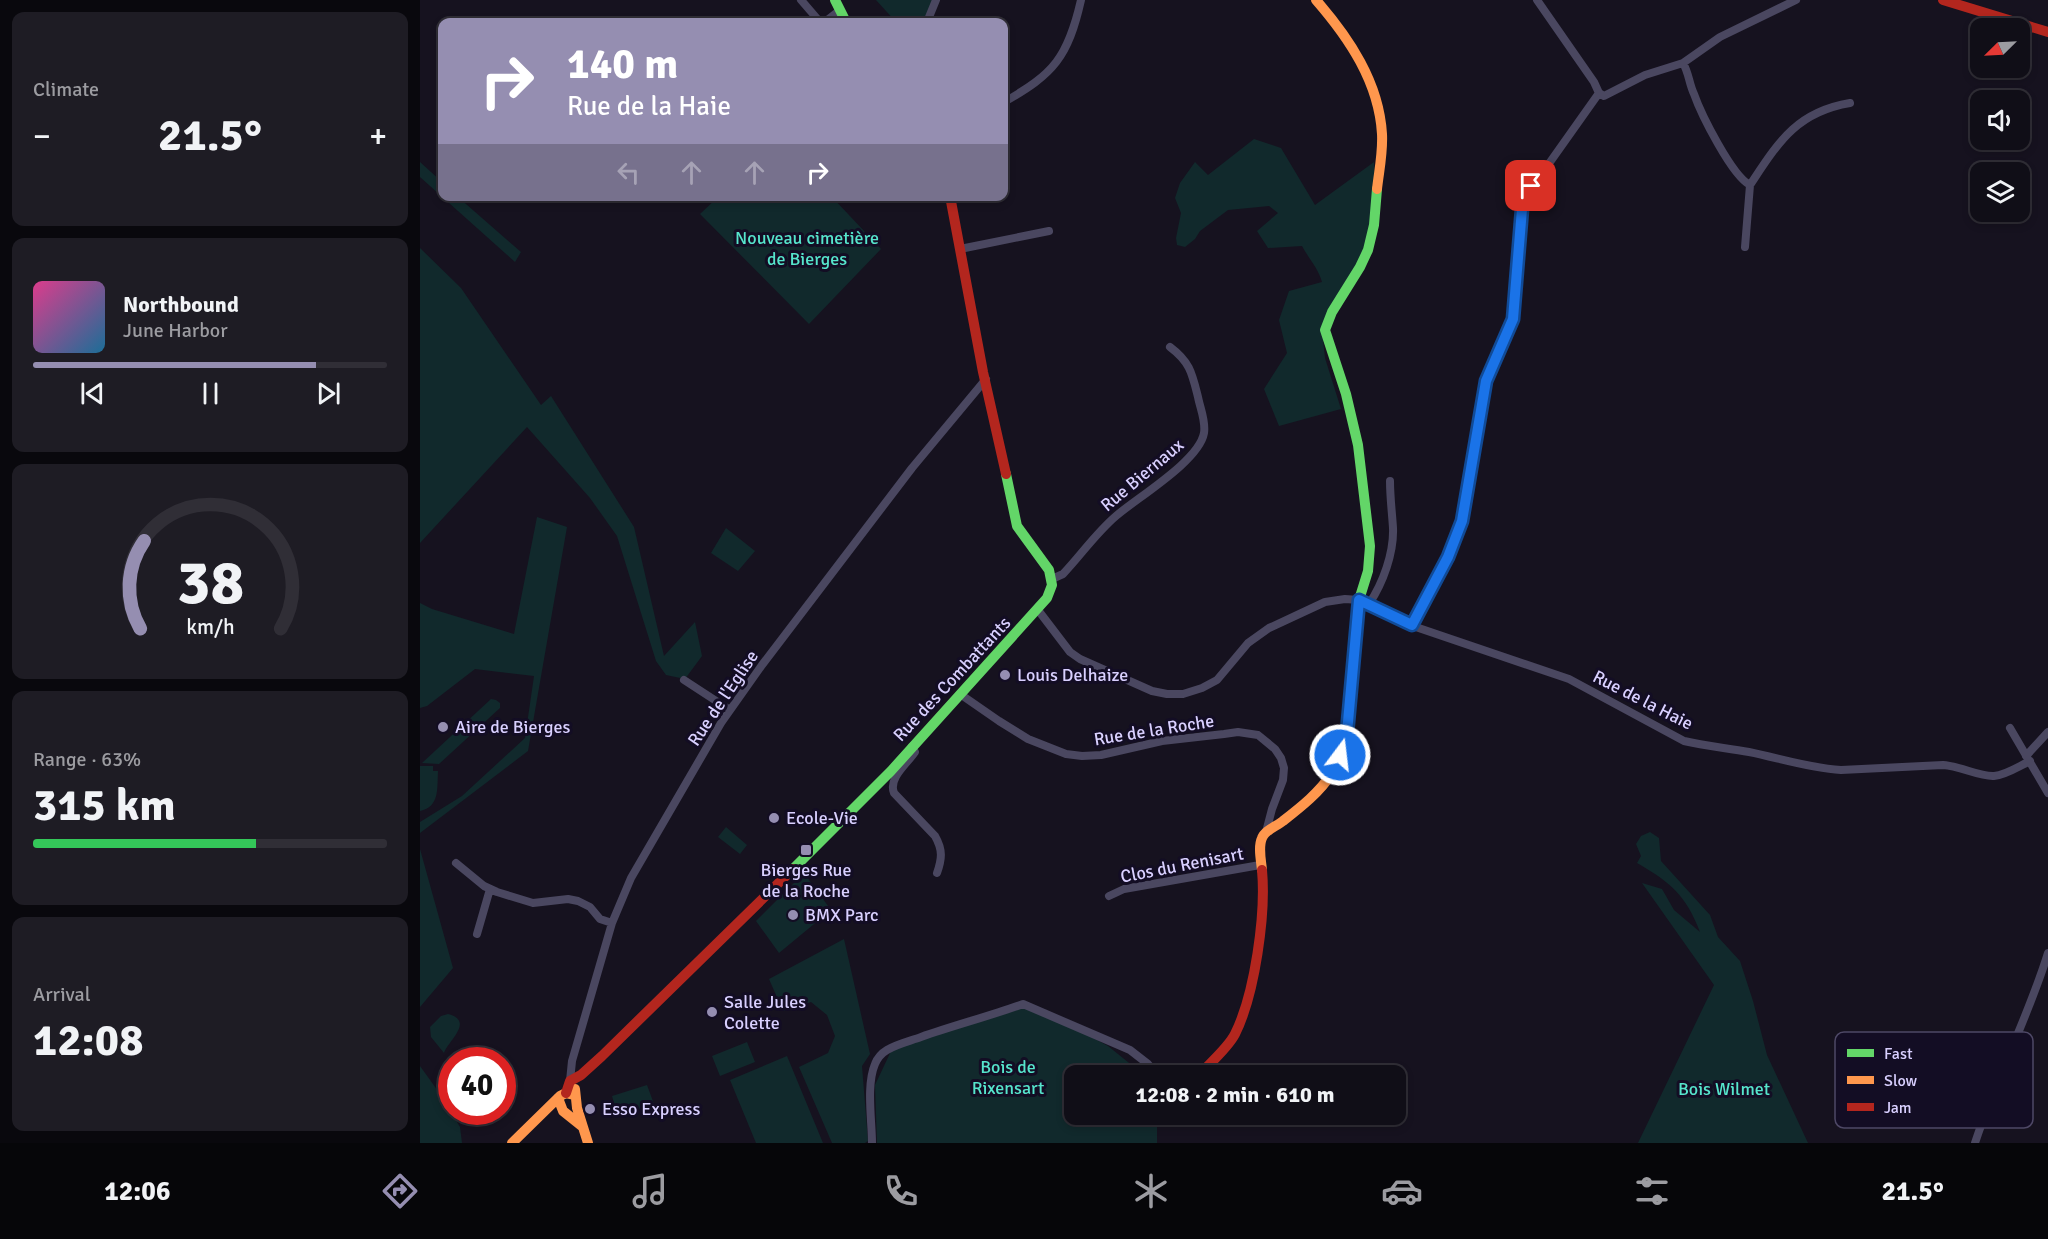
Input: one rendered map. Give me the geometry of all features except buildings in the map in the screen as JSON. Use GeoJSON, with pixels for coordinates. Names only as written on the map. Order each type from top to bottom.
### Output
{"type":"FeatureCollection","features":[{"type":"Feature","properties":{"kind":"street"},"geometry":{"type":"LineString","coordinates":[[801,0],[819,18]]}},
{"type":"Feature","properties":{"kind":"street"},"geometry":{"type":"LineString","coordinates":[[835,0],[843,18]]}},
{"type":"Feature","properties":{"kind":"street"},"geometry":{"type":"LineString","coordinates":[[929,18],[936,0]]}},
{"type":"Feature","properties":{"kind":"street"},"geometry":{"type":"LineString","coordinates":[[1008,99],[1041,78],[1065,50],[1073,34],[1081,0]]}},
{"type":"Feature","properties":{"kind":"street"},"geometry":{"type":"LineString","coordinates":[[1208,1065],[1234,1036],[1245,1013],[1252,984],[1262,900],[1260,848],[1262,837],[1323,786],[1340,755],[1347,733],[1370,557],[1361,463],[1346,394],[1324,330],[1326,321],[1356,275],[1372,241],[1382,135],[1375,95],[1365,69],[1342,30],[1316,0]]}},
{"type":"Feature","properties":{"kind":"street"},"geometry":{"type":"LineString","coordinates":[[1537,0],[1594,82],[1599,93],[1605,96],[1645,75],[1683,63],[1720,37],[1796,0]]}},
{"type":"Feature","properties":{"kind":"street"},"geometry":{"type":"LineString","coordinates":[[1943,0],[2048,32]]}},
{"type":"Feature","properties":{"kind":"street"},"geometry":{"type":"LineString","coordinates":[[829,18],[839,11]]}},
{"type":"Feature","properties":{"kind":"street"},"geometry":{"type":"LineString","coordinates":[[1683,63],[1705,118],[1738,175],[1750,185]]}},
{"type":"Feature","properties":{"kind":"street"},"geometry":{"type":"LineString","coordinates":[[1412,625],[1448,557],[1462,521],[1486,381],[1513,319],[1522,209],[1526,196],[1599,93]]}},
{"type":"Feature","properties":{"kind":"street"},"geometry":{"type":"LineString","coordinates":[[1745,247],[1750,185],[1777,145],[1799,123],[1828,108],[1850,103]]}},
{"type":"Feature","properties":{"kind":"street"},"geometry":{"type":"LineString","coordinates":[[951,201],[1014,518],[1017,526],[1044,562],[1052,579]]}},
{"type":"Feature","properties":{"kind":"street"},"geometry":{"type":"LineString","coordinates":[[960,249],[1049,231]]}},
{"type":"Feature","properties":{"kind":"street","name":"Rue Biernaux"},"geometry":{"type":"LineString","coordinates":[[1052,579],[1063,574],[1119,513],[1181,467],[1203,438],[1202,415],[1190,367],[1170,347]]}},
{"type":"Feature","properties":{"kind":"street","name":"Rue de l'Eglise"},"geometry":{"type":"LineString","coordinates":[[576,1078],[571,1066],[612,923],[631,878],[694,769],[730,710],[912,468],[986,379]]}},
{"type":"Feature","properties":{"kind":"street"},"geometry":{"type":"LineString","coordinates":[[1038,610],[1070,652],[1080,659],[1152,691],[1174,695],[1195,691],[1211,684],[1222,675],[1248,643],[1269,628],[1325,602],[1345,599],[1364,602],[1375,595],[1392,550],[1390,481]]}},
{"type":"Feature","properties":{"kind":"street","name":"Rue des Combattants"},"geometry":{"type":"LineString","coordinates":[[566,1095],[577,1082],[576,1078],[784,878],[912,746],[1038,610],[1047,598],[1052,579]]}},
{"type":"Feature","properties":{"kind":"street","name":"Rue de la Haie"},"geometry":{"type":"LineString","coordinates":[[1364,602],[1400,621],[1569,679],[1684,741],[1750,752],[1825,770],[1943,765],[1957,766],[1992,776],[2000,775],[2028,758]]}},
{"type":"Feature","properties":{"kind":"street"},"geometry":{"type":"LineString","coordinates":[[684,680],[730,710]]}},
{"type":"Feature","properties":{"kind":"street","name":"Rue de la Roche"},"geometry":{"type":"LineString","coordinates":[[960,694],[999,722],[1028,739],[1066,754],[1101,755],[1162,741],[1238,732],[1258,735],[1275,749],[1284,768],[1283,780],[1266,832]]}},
{"type":"Feature","properties":{"kind":"street"},"geometry":{"type":"LineString","coordinates":[[2010,728],[2048,793]]}},
{"type":"Feature","properties":{"kind":"street"},"geometry":{"type":"LineString","coordinates":[[2028,758],[2048,732]]}},
{"type":"Feature","properties":{"kind":"street"},"geometry":{"type":"LineString","coordinates":[[912,746],[915,752],[895,777],[892,788],[894,793],[935,836],[942,861],[937,873]]}},
{"type":"Feature","properties":{"kind":"street"},"geometry":{"type":"LineString","coordinates":[[456,863],[490,889],[533,903],[576,900],[590,907],[600,919],[612,923]]}},
{"type":"Feature","properties":{"kind":"street","name":"Clos du Renisart"},"geometry":{"type":"LineString","coordinates":[[1109,896],[1124,889],[1260,865]]}},
{"type":"Feature","properties":{"kind":"street"},"geometry":{"type":"LineString","coordinates":[[477,934],[490,889]]}},
{"type":"Feature","properties":{"kind":"street"},"geometry":{"type":"LineString","coordinates":[[2018,1032],[2037,988],[2048,953]]}},
{"type":"Feature","properties":{"kind":"street"},"geometry":{"type":"LineString","coordinates":[[872,1143],[873,1071],[876,1061],[883,1053],[893,1047],[1022,1004],[1028,1004],[1130,1050],[1148,1065]]}},
{"type":"Feature","properties":{"kind":"street"},"geometry":{"type":"LineString","coordinates":[[566,1095],[578,1102],[577,1108],[588,1143]]}},
{"type":"Feature","properties":{"kind":"street"},"geometry":{"type":"LineString","coordinates":[[566,1095],[558,1105],[563,1112],[583,1127]]}},
{"type":"Feature","properties":{"kind":"street"},"geometry":{"type":"LineString","coordinates":[[512,1143],[566,1095]]}},
{"type":"Feature","properties":{"kind":"street"},"geometry":{"type":"LineString","coordinates":[[540,1116],[571,1113],[577,1108]]}},
{"type":"Feature","properties":{"kind":"street"},"geometry":{"type":"LineString","coordinates":[[1975,1143],[1980,1128]]}},
{"type":"Feature","properties":{"kind":"green space"},"geometry":{"type":"Polygon","coordinates":[[[876,0],[933,0],[925,18],[892,18],[876,0]]]}},
{"type":"Feature","properties":{"kind":"green space"},"geometry":{"type":"Polygon","coordinates":[[[1254,139],[1281,148],[1315,205],[1374,162],[1376,205],[1372,237],[1322,331],[1325,358],[1341,409],[1279,426],[1264,389],[1287,353],[1279,320],[1289,291],[1322,282],[1316,268],[1302,246],[1268,248],[1257,231],[1278,213],[1269,206],[1228,210],[1200,231],[1195,239],[1185,247],[1177,245],[1176,238],[1181,213],[1175,198],[1180,183],[1195,162],[1208,175],[1254,139]]]}},
{"type":"Feature","properties":{"kind":"green space"},"geometry":{"type":"Polygon","coordinates":[[[420,162],[438,178],[438,193],[420,177],[420,162]]]}},
{"type":"Feature","properties":{"kind":"green space"},"geometry":{"type":"Polygon","coordinates":[[[447,201],[463,201],[521,252],[515,262],[447,201]]]}},
{"type":"Feature","properties":{"kind":"green space","name":"Nouveau cimetière de Bierges"},"geometry":{"type":"Polygon","coordinates":[[[714,201],[836,201],[881,249],[809,324],[700,214],[714,201]]]}},
{"type":"Feature","properties":{"kind":"green space"},"geometry":{"type":"Polygon","coordinates":[[[420,248],[461,288],[541,405],[551,396],[634,527],[664,656],[695,622],[702,656],[685,679],[666,675],[656,661],[617,536],[590,498],[527,427],[420,543],[420,248]]]}},
{"type":"Feature","properties":{"kind":"green space"},"geometry":{"type":"Polygon","coordinates":[[[537,517],[567,527],[528,751],[420,833],[420,822],[462,796],[525,738],[534,676],[475,669],[427,706],[420,708],[420,603],[432,609],[514,634],[537,517]]]}},
{"type":"Feature","properties":{"kind":"green space"},"geometry":{"type":"Polygon","coordinates":[[[726,528],[755,551],[738,571],[711,553],[726,528]]]}},
{"type":"Feature","properties":{"kind":"green space"},"geometry":{"type":"Polygon","coordinates":[[[491,699],[500,703],[500,708],[439,764],[422,763],[491,699]]]}},
{"type":"Feature","properties":{"kind":"green space"},"geometry":{"type":"Polygon","coordinates":[[[420,766],[433,766],[433,771],[438,771],[434,801],[426,809],[420,811],[420,766]]]}},
{"type":"Feature","properties":{"kind":"green space"},"geometry":{"type":"Polygon","coordinates":[[[726,827],[747,845],[740,854],[718,837],[726,827]]]}},
{"type":"Feature","properties":{"kind":"green space","name":"Bois Wilmet"},"geometry":{"type":"Polygon","coordinates":[[[1650,832],[1659,838],[1661,861],[1710,915],[1718,937],[1740,961],[1767,1055],[1808,1143],[1638,1143],[1714,985],[1642,883],[1662,889],[1674,910],[1700,932],[1689,908],[1676,891],[1668,883],[1637,863],[1641,856],[1636,844],[1641,836],[1650,832]]]}},
{"type":"Feature","properties":{"kind":"green space"},"geometry":{"type":"Polygon","coordinates":[[[420,849],[453,968],[420,1007],[420,849]]]}},
{"type":"Feature","properties":{"kind":"green space","name":"BMX Parc"},"geometry":{"type":"Polygon","coordinates":[[[804,873],[831,910],[779,953],[756,921],[804,873]]]}},
{"type":"Feature","properties":{"kind":"green space"},"geometry":{"type":"Polygon","coordinates":[[[844,939],[870,1054],[862,1066],[868,1141],[865,1143],[832,1143],[799,1067],[828,1053],[835,1036],[827,1015],[811,1002],[783,1011],[769,979],[844,939]]]}},
{"type":"Feature","properties":{"kind":"green space","name":"Bois de Rixensart"},"geometry":{"type":"Polygon","coordinates":[[[1031,1004],[1108,1046],[1132,1065],[1064,1065],[1064,1125],[1157,1125],[1157,1143],[877,1143],[875,1085],[892,1049],[1031,1004]]]}},
{"type":"Feature","properties":{"kind":"green space"},"geometry":{"type":"Polygon","coordinates":[[[448,1014],[456,1017],[460,1026],[447,1047],[439,1047],[431,1037],[430,1027],[441,1016],[448,1014]]]}},
{"type":"Feature","properties":{"kind":"green space"},"geometry":{"type":"Polygon","coordinates":[[[747,1042],[755,1062],[720,1076],[712,1056],[747,1042]]]}},
{"type":"Feature","properties":{"kind":"green space"},"geometry":{"type":"Polygon","coordinates":[[[787,1056],[823,1143],[756,1143],[730,1080],[787,1056]]]}},
{"type":"Feature","properties":{"kind":"green space"},"geometry":{"type":"Polygon","coordinates":[[[420,1066],[438,1091],[438,1125],[459,1125],[462,1143],[420,1143],[420,1066]]]}},
{"type":"Feature","properties":{"kind":"green space"},"geometry":{"type":"Polygon","coordinates":[[[647,1085],[654,1104],[618,1116],[612,1096],[647,1085]]]}},
{"type":"Feature","properties":{"kind":"traffic: fast"},"geometry":{"type":"LineString","coordinates":[[835,0],[844,18]]}},
{"type":"Feature","properties":{"kind":"traffic: fast"},"geometry":{"type":"LineString","coordinates":[[1358,615],[1359,600],[1368,571],[1370,546],[1358,445],[1346,394],[1325,330],[1332,312],[1368,250],[1374,225],[1377,189]]}},
{"type":"Feature","properties":{"kind":"traffic: fast"},"geometry":{"type":"LineString","coordinates":[[793,869],[891,771],[1047,598],[1052,585],[1049,570],[1017,526],[1006,474]]}},
{"type":"Feature","properties":{"kind":"traffic: slow"},"geometry":{"type":"LineString","coordinates":[[1316,0],[1351,45],[1375,96],[1382,134],[1377,189]]}},
{"type":"Feature","properties":{"kind":"traffic: slow"},"geometry":{"type":"LineString","coordinates":[[1262,870],[1260,849],[1264,835],[1316,793],[1332,773],[1339,757],[1345,739],[1352,697],[1358,615]]}},
{"type":"Feature","properties":{"kind":"traffic: slow"},"geometry":{"type":"LineString","coordinates":[[575,1089],[577,1108],[588,1143]]}},
{"type":"Feature","properties":{"kind":"traffic: slow"},"geometry":{"type":"LineString","coordinates":[[512,1143],[560,1096],[566,1093],[575,1095]]}},
{"type":"Feature","properties":{"kind":"traffic: slow"},"geometry":{"type":"LineString","coordinates":[[558,1098],[563,1111],[583,1127]]}},
{"type":"Feature","properties":{"kind":"traffic: jam"},"geometry":{"type":"LineString","coordinates":[[1943,0],[2048,32]]}},
{"type":"Feature","properties":{"kind":"traffic: jam"},"geometry":{"type":"LineString","coordinates":[[951,201],[983,372],[1006,474]]}},
{"type":"Feature","properties":{"kind":"traffic: jam"},"geometry":{"type":"LineString","coordinates":[[566,1093],[570,1081],[581,1075],[602,1056],[793,869]]}},
{"type":"Feature","properties":{"kind":"traffic: jam"},"geometry":{"type":"LineString","coordinates":[[1209,1065],[1235,1034],[1248,998],[1258,954],[1262,909],[1262,870]]}},
{"type":"Feature","properties":{"kind":"place","name":"Louis Delhaize"},"geometry":{"type":"Point","coordinates":[1005,675]}},
{"type":"Feature","properties":{"kind":"place","name":"Aire de Bierges"},"geometry":{"type":"Point","coordinates":[443,727]}},
{"type":"Feature","properties":{"kind":"place","name":"Ecole-Vie"},"geometry":{"type":"Point","coordinates":[774,818]}},
{"type":"Feature","properties":{"kind":"place","name":"Bierges Rue de la Roche"},"geometry":{"type":"Point","coordinates":[806,850]}},
{"type":"Feature","properties":{"kind":"place","name":"BMX Parc"},"geometry":{"type":"Point","coordinates":[793,915]}},
{"type":"Feature","properties":{"kind":"place","name":"Salle Jules Colette"},"geometry":{"type":"Point","coordinates":[712,1012]}},
{"type":"Feature","properties":{"kind":"place","name":"Esso Express"},"geometry":{"type":"Point","coordinates":[590,1109]}},
{"type":"Feature","properties":{"kind":"route"},"geometry":{"type":"LineString","coordinates":[[1340,755],[1347,733],[1359,600],[1412,625],[1459,531],[1486,381],[1513,319],[1522,209],[1531,186]]}}]}
